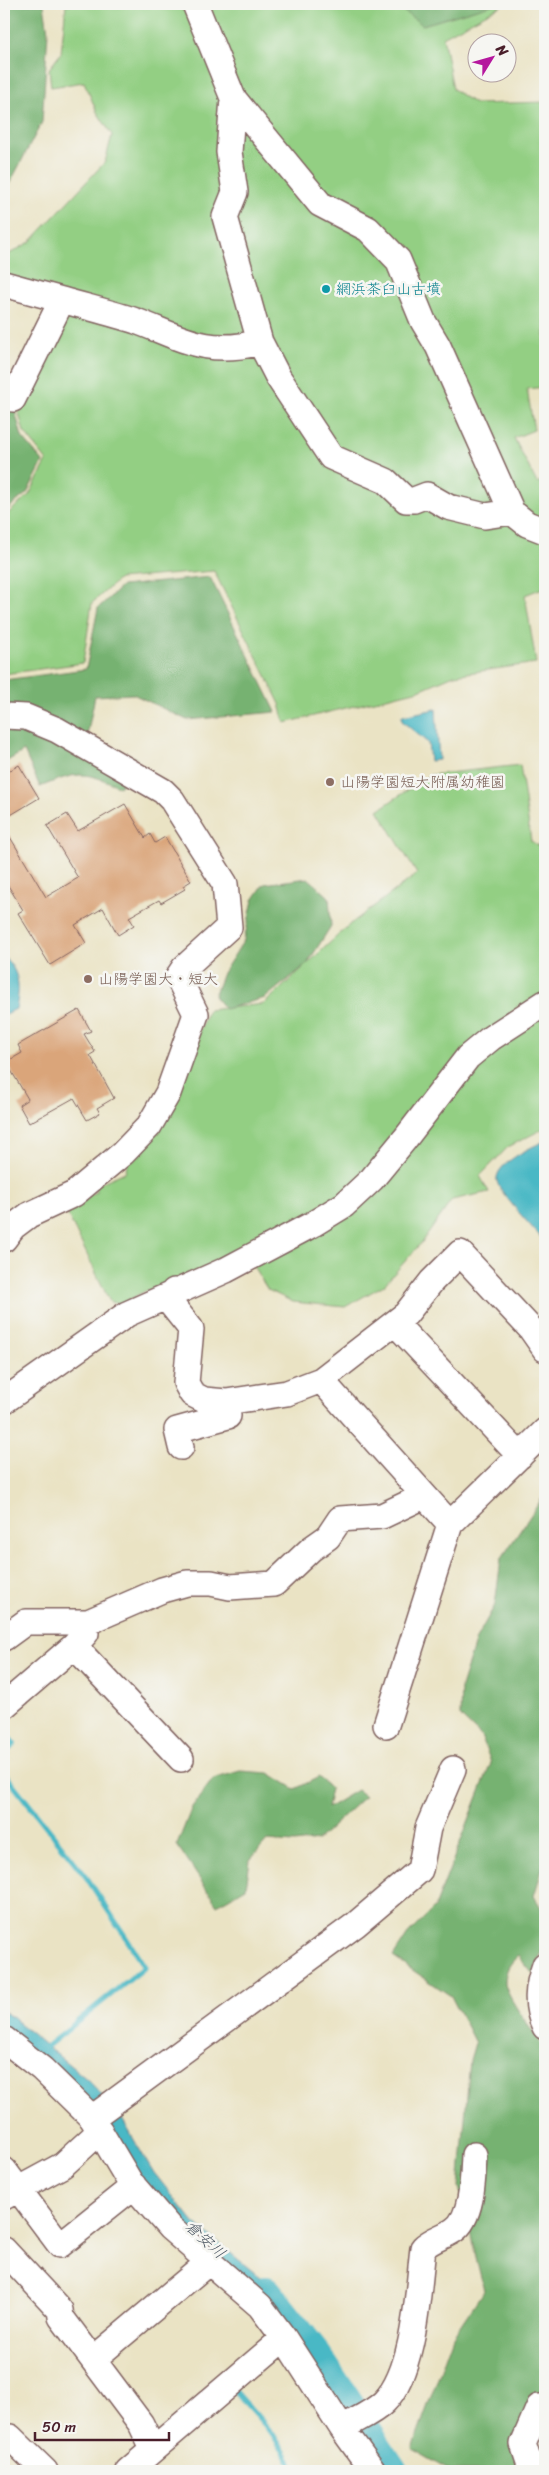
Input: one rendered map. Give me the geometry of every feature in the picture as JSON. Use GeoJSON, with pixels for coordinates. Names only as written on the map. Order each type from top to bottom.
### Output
{"type":"FeatureCollection","features":[{"type":"Feature","properties":{"kind":"street"},"geometry":{"type":"LineString","coordinates":[[196,4],[233,98],[320,204],[368,229],[398,260],[423,322],[438,346],[512,512],[527,524],[545,531]]}},
{"type":"Feature","properties":{"kind":"street"},"geometry":{"type":"LineString","coordinates":[[233,98],[229,152],[235,192],[225,217],[260,342],[278,376],[331,457],[386,481],[406,500],[414,500],[427,495],[448,507],[485,516],[512,512]]}},
{"type":"Feature","properties":{"kind":"street"},"geometry":{"type":"LineString","coordinates":[[4,284],[134,321],[200,346],[238,348],[260,342]]}},
{"type":"Feature","properties":{"kind":"street"},"geometry":{"type":"LineString","coordinates":[[4,394],[14,399],[62,300]]}},
{"type":"Feature","properties":{"kind":"street"},"geometry":{"type":"LineString","coordinates":[[4,716],[26,717],[57,730],[163,791],[172,800],[225,884],[229,927],[184,968],[178,977],[196,1014],[168,1093],[149,1126],[123,1153],[74,1194],[29,1215],[13,1227],[4,1239]]}},
{"type":"Feature","properties":{"kind":"street"},"geometry":{"type":"LineString","coordinates":[[4,1401],[127,1314],[174,1291],[226,1270],[313,1224],[344,1205],[372,1178],[394,1152],[468,1057],[491,1038],[545,1003]]}},
{"type":"Feature","properties":{"kind":"street"},"geometry":{"type":"LineString","coordinates":[[174,1291],[171,1304],[191,1329],[186,1383],[192,1394],[204,1400],[226,1402],[287,1393],[321,1380],[406,1314],[432,1281],[460,1253],[531,1329],[545,1349]]}},
{"type":"Feature","properties":{"kind":"street"},"geometry":{"type":"LineString","coordinates":[[395,1323],[520,1456]]}},
{"type":"Feature","properties":{"kind":"street"},"geometry":{"type":"LineString","coordinates":[[321,1380],[450,1524]]}},
{"type":"Feature","properties":{"kind":"street"},"geometry":{"type":"LineString","coordinates":[[181,1447],[178,1430],[228,1416],[226,1402]]}},
{"type":"Feature","properties":{"kind":"street"},"geometry":{"type":"LineString","coordinates":[[386,1725],[450,1524],[545,1431]]}},
{"type":"Feature","properties":{"kind":"street"},"geometry":{"type":"LineString","coordinates":[[4,1638],[26,1622],[88,1622],[162,1590],[187,1583],[211,1583],[230,1587],[274,1584],[311,1549],[328,1537],[340,1520],[382,1516],[424,1496]]}},
{"type":"Feature","properties":{"kind":"street"},"geometry":{"type":"LineString","coordinates":[[4,1706],[74,1646],[101,1617]]}},
{"type":"Feature","properties":{"kind":"street"},"geometry":{"type":"LineString","coordinates":[[74,1646],[181,1759]]}},
{"type":"Feature","properties":{"kind":"street"},"geometry":{"type":"LineString","coordinates":[[11,2193],[63,2165],[100,2117],[355,1925],[420,1870],[428,1828],[454,1769]]}},
{"type":"Feature","properties":{"kind":"street"},"geometry":{"type":"LineString","coordinates":[[545,1965],[538,1985],[540,2017],[545,2027]]}},
{"type":"Feature","properties":{"kind":"street"},"geometry":{"type":"LineString","coordinates":[[4,2039],[100,2117],[134,2186],[170,2228],[260,2306],[351,2422],[373,2471]]}},
{"type":"Feature","properties":{"kind":"street"},"geometry":{"type":"LineString","coordinates":[[351,2422],[384,2402],[395,2388],[408,2356],[424,2248],[429,2242],[456,2229],[462,2220],[472,2191],[474,2155]]}},
{"type":"Feature","properties":{"kind":"street"},"geometry":{"type":"LineString","coordinates":[[4,2170],[11,2193],[60,2245],[134,2186]]}},
{"type":"Feature","properties":{"kind":"street"},"geometry":{"type":"LineString","coordinates":[[4,2250],[60,2310],[61,2317],[141,2424],[156,2448]]}},
{"type":"Feature","properties":{"kind":"street"},"geometry":{"type":"LineString","coordinates":[[103,2351],[209,2262]]}},
{"type":"Feature","properties":{"kind":"street"},"geometry":{"type":"LineString","coordinates":[[128,2471],[284,2338]]}},
{"type":"Feature","properties":{"kind":"street"},"geometry":{"type":"LineString","coordinates":[[532,2471],[522,2444],[539,2407],[545,2407]]}},
{"type":"Feature","properties":{"kind":"street"},"geometry":{"type":"LineString","coordinates":[[10,2437],[45,2471]]}},
{"type":"Feature","properties":{"kind":"green space"},"geometry":{"type":"Polygon","coordinates":[[[4,4],[44,4],[48,32],[42,122],[10,183],[4,184],[4,4]]]}},
{"type":"Feature","properties":{"kind":"green space"},"geometry":{"type":"Polygon","coordinates":[[[66,4],[504,4],[443,37],[453,89],[475,104],[545,102],[545,387],[527,389],[534,430],[514,438],[537,483],[545,479],[545,587],[525,595],[536,663],[454,675],[419,690],[285,723],[280,704],[214,571],[119,579],[92,603],[83,663],[4,674],[4,517],[29,495],[47,461],[24,432],[16,403],[65,298],[4,275],[4,257],[30,242],[105,162],[112,135],[97,112],[84,82],[51,87],[49,69],[61,53],[66,4]]]}},
{"type":"Feature","properties":{"kind":"green space"},"geometry":{"type":"Polygon","coordinates":[[[393,4],[494,4],[423,25],[393,4]]]}},
{"type":"Feature","properties":{"kind":"green space"},"geometry":{"type":"Polygon","coordinates":[[[4,398],[13,403],[22,437],[43,462],[27,493],[4,512],[4,398]]]}},
{"type":"Feature","properties":{"kind":"green space"},"geometry":{"type":"Polygon","coordinates":[[[210,577],[276,712],[187,720],[133,694],[95,696],[87,736],[136,758],[120,787],[97,778],[80,775],[63,778],[40,787],[24,751],[4,763],[4,680],[86,669],[98,608],[122,586],[210,577]]]}},
{"type":"Feature","properties":{"kind":"green space"},"geometry":{"type":"Polygon","coordinates":[[[520,765],[531,841],[545,850],[545,1128],[508,1147],[480,1176],[489,1192],[452,1200],[423,1241],[384,1285],[345,1307],[293,1302],[268,1290],[241,1247],[201,1273],[145,1291],[121,1304],[110,1302],[63,1205],[97,1192],[96,1185],[125,1172],[128,1162],[168,1107],[208,1010],[264,1004],[349,925],[417,874],[378,810],[430,775],[520,765]]]}},
{"type":"Feature","properties":{"kind":"green space"},"geometry":{"type":"Polygon","coordinates":[[[308,878],[329,897],[331,926],[307,964],[265,998],[225,1009],[214,996],[223,973],[244,940],[253,900],[264,884],[308,878]]]}},
{"type":"Feature","properties":{"kind":"green space"},"geometry":{"type":"Polygon","coordinates":[[[545,1494],[545,1860],[534,1896],[545,1914],[545,1944],[533,1974],[518,1956],[508,1968],[505,1983],[510,1997],[545,2049],[545,2307],[538,2315],[545,2323],[545,2394],[537,2400],[526,2471],[451,2471],[412,2449],[453,2336],[484,2290],[459,2187],[470,2060],[475,2043],[451,1996],[393,1957],[408,1934],[435,1907],[491,1763],[482,1737],[460,1716],[461,1687],[476,1639],[495,1605],[501,1559],[545,1494]]]}},
{"type":"Feature","properties":{"kind":"green space"},"geometry":{"type":"Polygon","coordinates":[[[240,1771],[269,1773],[295,1789],[319,1777],[331,1789],[327,1808],[357,1790],[365,1796],[318,1840],[294,1843],[267,1841],[250,1860],[246,1888],[217,1905],[177,1845],[192,1807],[213,1779],[240,1771]]]}},
{"type":"Feature","properties":{"kind":"water"},"geometry":{"type":"Polygon","coordinates":[[[436,709],[439,760],[430,761],[428,743],[402,721],[402,716],[436,709]]]}},
{"type":"Feature","properties":{"kind":"water"},"geometry":{"type":"Polygon","coordinates":[[[4,957],[16,974],[18,994],[16,1009],[4,1015],[4,957]]]}},
{"type":"Feature","properties":{"kind":"water"},"geometry":{"type":"Polygon","coordinates":[[[545,1141],[545,1242],[510,1202],[497,1181],[502,1168],[515,1156],[545,1141]]]}},
{"type":"Feature","properties":{"kind":"water"},"geometry":{"type":"Polygon","coordinates":[[[4,2011],[88,2080],[118,2112],[151,2169],[194,2223],[261,2278],[299,2321],[286,2332],[217,2263],[4,2029],[4,2011]]]}},
{"type":"Feature","properties":{"kind":"building"},"geometry":{"type":"Polygon","coordinates":[[[19,765],[39,798],[4,819],[4,774],[19,765]]]}},
{"type":"Feature","properties":{"kind":"building"},"geometry":{"type":"Polygon","coordinates":[[[125,804],[145,838],[150,834],[155,843],[165,837],[191,881],[183,886],[185,889],[161,903],[159,900],[129,917],[134,925],[118,935],[103,908],[75,925],[86,943],[50,965],[18,913],[23,910],[4,879],[4,827],[46,897],[78,878],[47,826],[67,814],[78,831],[125,804]]]}},
{"type":"Feature","properties":{"kind":"building"},"geometry":{"type":"Polygon","coordinates":[[[79,1010],[91,1031],[84,1034],[95,1052],[90,1055],[114,1098],[97,1108],[100,1113],[87,1120],[74,1098],[29,1123],[19,1105],[28,1099],[6,1062],[22,1053],[18,1045],[79,1010]]]}},
{"type":"Feature","properties":{"kind":"waterway"},"geometry":{"type":"LineString","coordinates":[[4,1732],[14,1744],[4,1754]]}},
{"type":"Feature","properties":{"kind":"waterway"},"geometry":{"type":"LineString","coordinates":[[4,1773],[87,1878],[145,1967],[41,2051]]}},
{"type":"Feature","properties":{"kind":"waterway","name":"倉安川"},"geometry":{"type":"LineString","coordinates":[[266,2292],[314,2353],[392,2471]]}},
{"type":"Feature","properties":{"kind":"waterway"},"geometry":{"type":"LineString","coordinates":[[233,2392],[235,2391],[272,2433],[296,2471]]}},
{"type":"Feature","properties":{"kind":"place","name":"網浜茶臼山古墳"},"geometry":{"type":"Point","coordinates":[326,289]}},
{"type":"Feature","properties":{"kind":"place","name":"山陽学園短大附属幼稚園"},"geometry":{"type":"Point","coordinates":[330,782]}},
{"type":"Feature","properties":{"kind":"place","name":"山陽学園大・短大"},"geometry":{"type":"Point","coordinates":[88,979]}}]}
